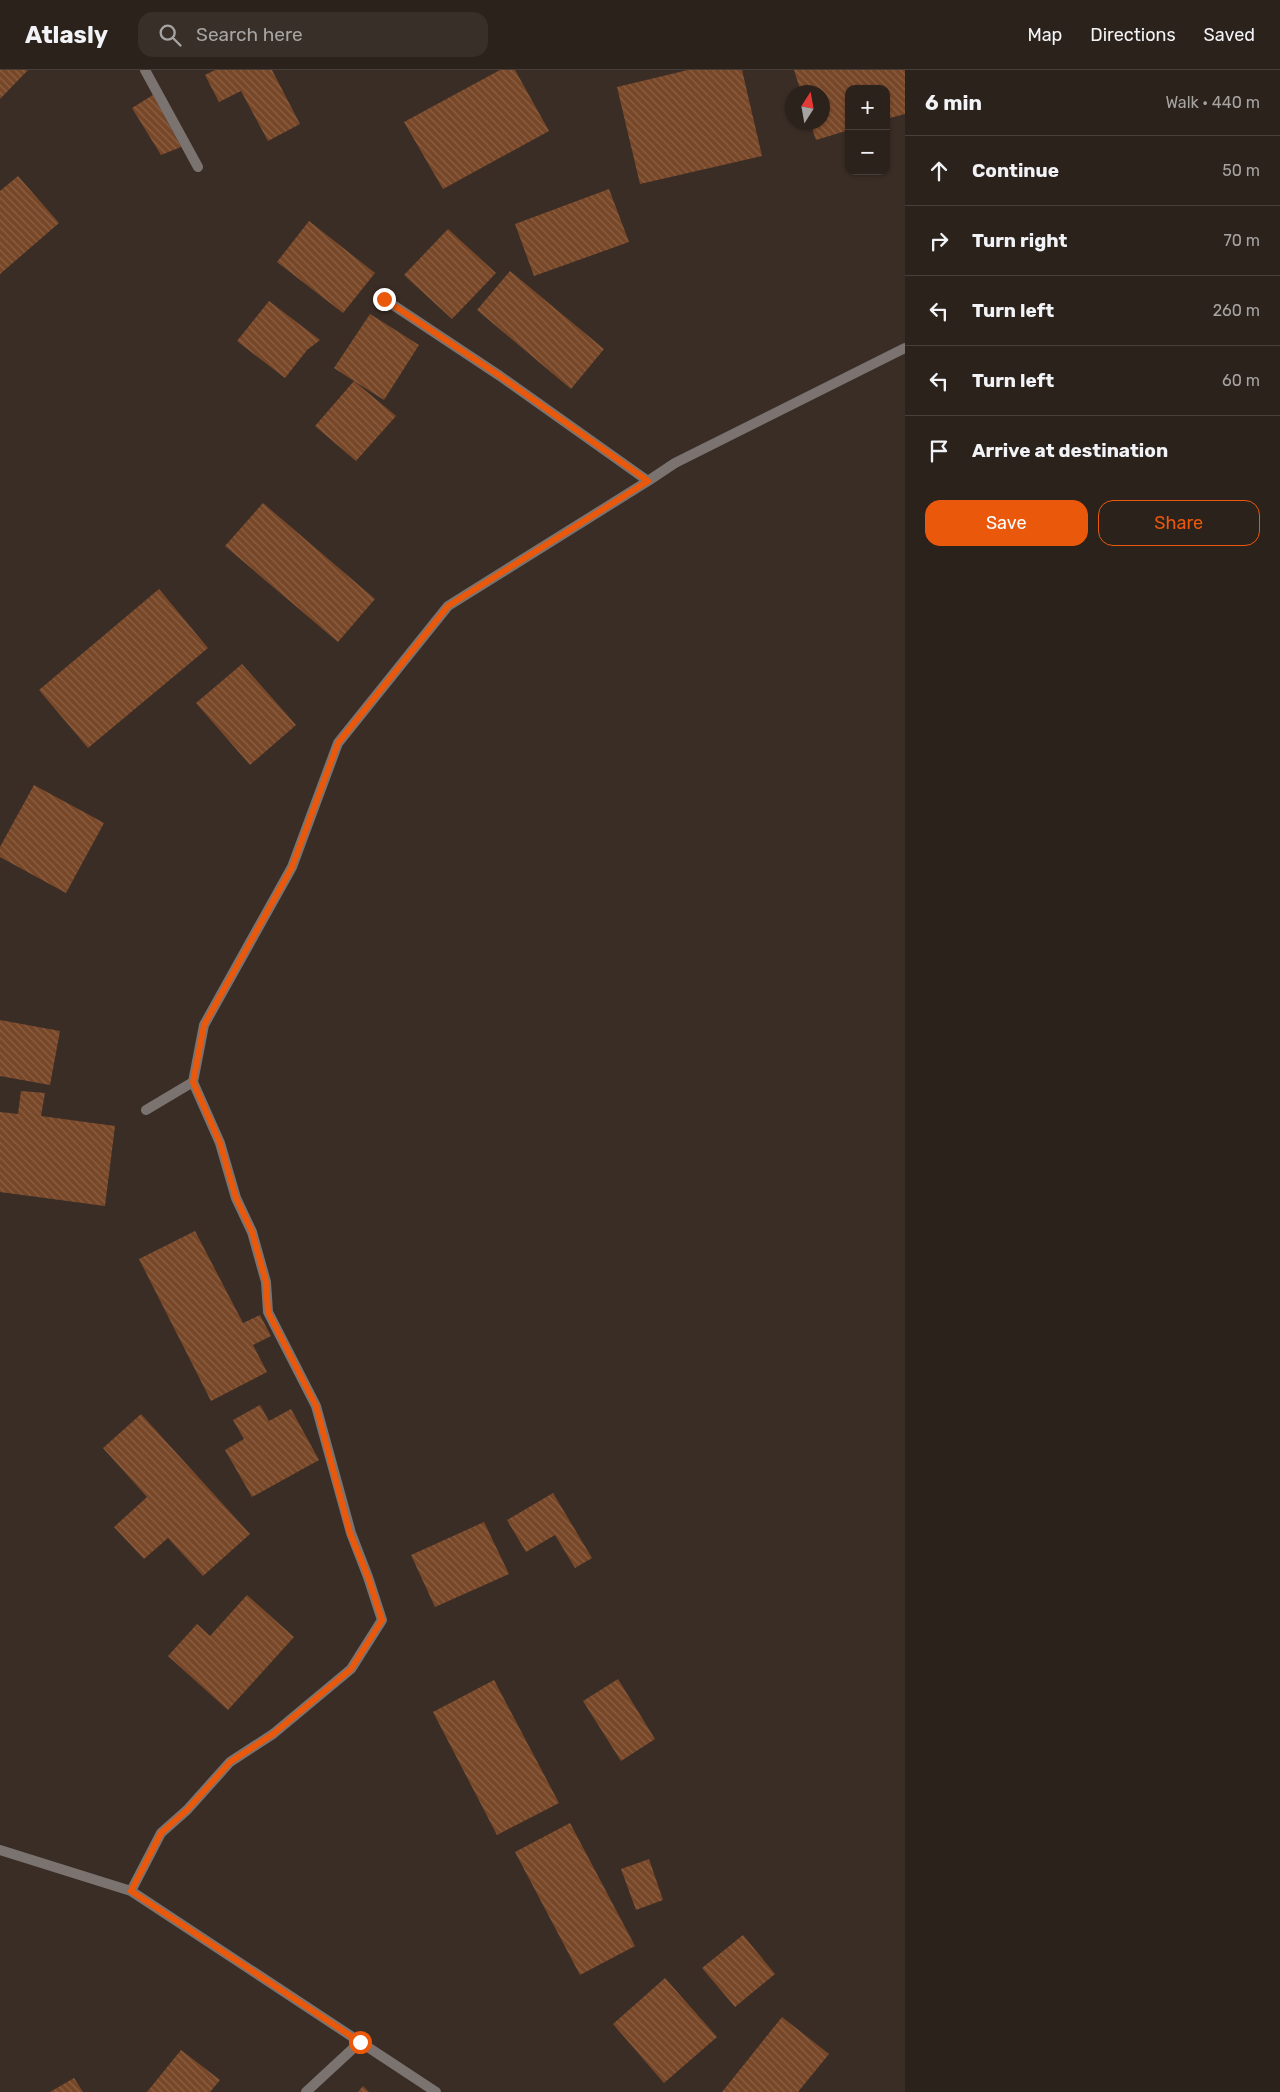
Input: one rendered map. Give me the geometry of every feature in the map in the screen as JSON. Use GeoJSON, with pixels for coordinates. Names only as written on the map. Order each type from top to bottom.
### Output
{"type":"FeatureCollection","features":[{"type":"Feature","properties":{"kind":"street"},"geometry":{"type":"LineString","coordinates":[[145,70],[198,167]]}},
{"type":"Feature","properties":{"kind":"street"},"geometry":{"type":"LineString","coordinates":[[384,299],[500,376],[648,481]]}},
{"type":"Feature","properties":{"kind":"street"},"geometry":{"type":"LineString","coordinates":[[131,1891],[161,1833],[187,1810],[230,1762],[273,1734],[351,1669],[382,1620],[368,1577],[350,1533],[316,1406],[268,1312],[266,1282],[252,1232],[236,1198],[220,1143],[193,1082],[204,1025],[292,867],[338,743],[448,606],[676,463],[905,348]]}},
{"type":"Feature","properties":{"kind":"street"},"geometry":{"type":"LineString","coordinates":[[146,1110],[193,1082]]}},
{"type":"Feature","properties":{"kind":"street"},"geometry":{"type":"LineString","coordinates":[[0,1850],[131,1891],[436,2092]]}},
{"type":"Feature","properties":{"kind":"street"},"geometry":{"type":"LineString","coordinates":[[306,2092],[360,2042]]}},
{"type":"Feature","properties":{"kind":"building"},"geometry":{"type":"Polygon","coordinates":[[[0,70],[28,70],[0,99],[0,70]]]}},
{"type":"Feature","properties":{"kind":"building"},"geometry":{"type":"Polygon","coordinates":[[[215,70],[272,70],[300,124],[268,141],[241,91],[219,102],[205,75],[215,70]]]}},
{"type":"Feature","properties":{"kind":"building"},"geometry":{"type":"Polygon","coordinates":[[[500,70],[515,70],[549,131],[443,189],[404,122],[500,70]]]}},
{"type":"Feature","properties":{"kind":"building"},"geometry":{"type":"Polygon","coordinates":[[[688,70],[742,70],[762,156],[640,184],[617,87],[688,70]]]}},
{"type":"Feature","properties":{"kind":"building"},"geometry":{"type":"Polygon","coordinates":[[[794,70],[905,70],[905,114],[890,118],[890,85],[845,85],[845,131],[816,140],[813,130],[830,130],[830,85],[799,85],[794,70]]]}},
{"type":"Feature","properties":{"kind":"building"},"geometry":{"type":"Polygon","coordinates":[[[153,95],[181,147],[161,155],[132,108],[153,95]]]}},
{"type":"Feature","properties":{"kind":"building"},"geometry":{"type":"Polygon","coordinates":[[[18,176],[59,223],[0,274],[0,191],[18,176]]]}},
{"type":"Feature","properties":{"kind":"building"},"geometry":{"type":"Polygon","coordinates":[[[609,189],[629,242],[534,276],[515,224],[609,189]]]}},
{"type":"Feature","properties":{"kind":"building"},"geometry":{"type":"Polygon","coordinates":[[[309,221],[375,273],[343,313],[277,262],[309,221]]]}},
{"type":"Feature","properties":{"kind":"building"},"geometry":{"type":"Polygon","coordinates":[[[448,229],[496,273],[452,319],[404,275],[448,229]]]}},
{"type":"Feature","properties":{"kind":"building"},"geometry":{"type":"Polygon","coordinates":[[[510,271],[604,349],[571,389],[477,310],[510,271]]]}},
{"type":"Feature","properties":{"kind":"building"},"geometry":{"type":"Polygon","coordinates":[[[269,301],[320,340],[307,350],[285,378],[237,341],[269,301]]]}},
{"type":"Feature","properties":{"kind":"building"},"geometry":{"type":"Polygon","coordinates":[[[370,314],[419,345],[384,400],[334,368],[370,314]]]}},
{"type":"Feature","properties":{"kind":"building"},"geometry":{"type":"Polygon","coordinates":[[[354,381],[396,416],[356,461],[315,426],[354,381]]]}},
{"type":"Feature","properties":{"kind":"building"},"geometry":{"type":"Polygon","coordinates":[[[263,503],[375,599],[338,642],[225,546],[263,503]]]}},
{"type":"Feature","properties":{"kind":"building"},"geometry":{"type":"Polygon","coordinates":[[[159,589],[208,648],[88,748],[39,690],[159,589]]]}},
{"type":"Feature","properties":{"kind":"building"},"geometry":{"type":"Polygon","coordinates":[[[242,664],[296,725],[250,765],[196,703],[242,664]]]}},
{"type":"Feature","properties":{"kind":"building"},"geometry":{"type":"Polygon","coordinates":[[[34,785],[104,823],[66,893],[0,857],[0,847],[34,785]]]}},
{"type":"Feature","properties":{"kind":"building"},"geometry":{"type":"Polygon","coordinates":[[[0,1020],[60,1031],[50,1085],[0,1076],[0,1020]]]}},
{"type":"Feature","properties":{"kind":"building"},"geometry":{"type":"Polygon","coordinates":[[[21,1091],[45,1093],[41,1116],[115,1126],[105,1206],[0,1192],[0,1112],[18,1114],[21,1091]]]}},
{"type":"Feature","properties":{"kind":"building"},"geometry":{"type":"Polygon","coordinates":[[[195,1231],[243,1323],[260,1315],[271,1336],[253,1345],[267,1372],[211,1401],[139,1259],[195,1231]]]}},
{"type":"Feature","properties":{"kind":"building"},"geometry":{"type":"Polygon","coordinates":[[[260,1405],[269,1421],[291,1409],[319,1460],[252,1497],[225,1450],[244,1439],[233,1420],[260,1405]]]}},
{"type":"Feature","properties":{"kind":"building"},"geometry":{"type":"Polygon","coordinates":[[[141,1414],[250,1534],[203,1576],[168,1538],[144,1559],[114,1527],[147,1497],[103,1448],[141,1414]]]}},
{"type":"Feature","properties":{"kind":"building"},"geometry":{"type":"Polygon","coordinates":[[[553,1493],[592,1558],[575,1568],[555,1535],[526,1552],[507,1520],[553,1493]]]}},
{"type":"Feature","properties":{"kind":"building"},"geometry":{"type":"Polygon","coordinates":[[[484,1522],[509,1574],[435,1607],[411,1555],[484,1522]]]}},
{"type":"Feature","properties":{"kind":"building"},"geometry":{"type":"Polygon","coordinates":[[[247,1595],[294,1637],[228,1710],[168,1656],[197,1624],[210,1636],[247,1595]]]}},
{"type":"Feature","properties":{"kind":"building"},"geometry":{"type":"Polygon","coordinates":[[[618,1679],[655,1739],[621,1761],[583,1701],[618,1679]]]}},
{"type":"Feature","properties":{"kind":"building"},"geometry":{"type":"Polygon","coordinates":[[[494,1680],[559,1803],[497,1835],[433,1712],[494,1680]]]}},
{"type":"Feature","properties":{"kind":"building"},"geometry":{"type":"Polygon","coordinates":[[[570,1823],[635,1946],[580,1975],[515,1852],[570,1823]]]}},
{"type":"Feature","properties":{"kind":"building"},"geometry":{"type":"Polygon","coordinates":[[[649,1859],[663,1900],[636,1910],[621,1869],[649,1859]]]}},
{"type":"Feature","properties":{"kind":"building"},"geometry":{"type":"Polygon","coordinates":[[[743,1935],[775,1974],[735,2007],[702,1968],[743,1935]]]}},
{"type":"Feature","properties":{"kind":"building"},"geometry":{"type":"Polygon","coordinates":[[[665,1978],[717,2037],[664,2083],[613,2024],[665,1978]]]}},
{"type":"Feature","properties":{"kind":"building"},"geometry":{"type":"Polygon","coordinates":[[[782,2017],[829,2054],[798,2092],[722,2092],[782,2017]]]}},
{"type":"Feature","properties":{"kind":"building"},"geometry":{"type":"Polygon","coordinates":[[[181,2050],[220,2080],[210,2092],[147,2092],[181,2050]]]}},
{"type":"Feature","properties":{"kind":"building"},"geometry":{"type":"Polygon","coordinates":[[[74,2078],[83,2092],[50,2092],[74,2078]]]}},
{"type":"Feature","properties":{"kind":"building"},"geometry":{"type":"Polygon","coordinates":[[[363,2086],[369,2092],[358,2092],[363,2086]]]}},
{"type":"Feature","properties":{"kind":"route"},"geometry":{"type":"LineString","coordinates":[[360,2042],[131,1891],[161,1833],[187,1810],[230,1762],[273,1734],[351,1669],[382,1620],[368,1577],[350,1533],[316,1406],[268,1312],[266,1282],[252,1232],[236,1198],[220,1143],[193,1082],[204,1025],[292,867],[338,743],[448,606],[648,481],[500,376],[384,299]]}}]}
